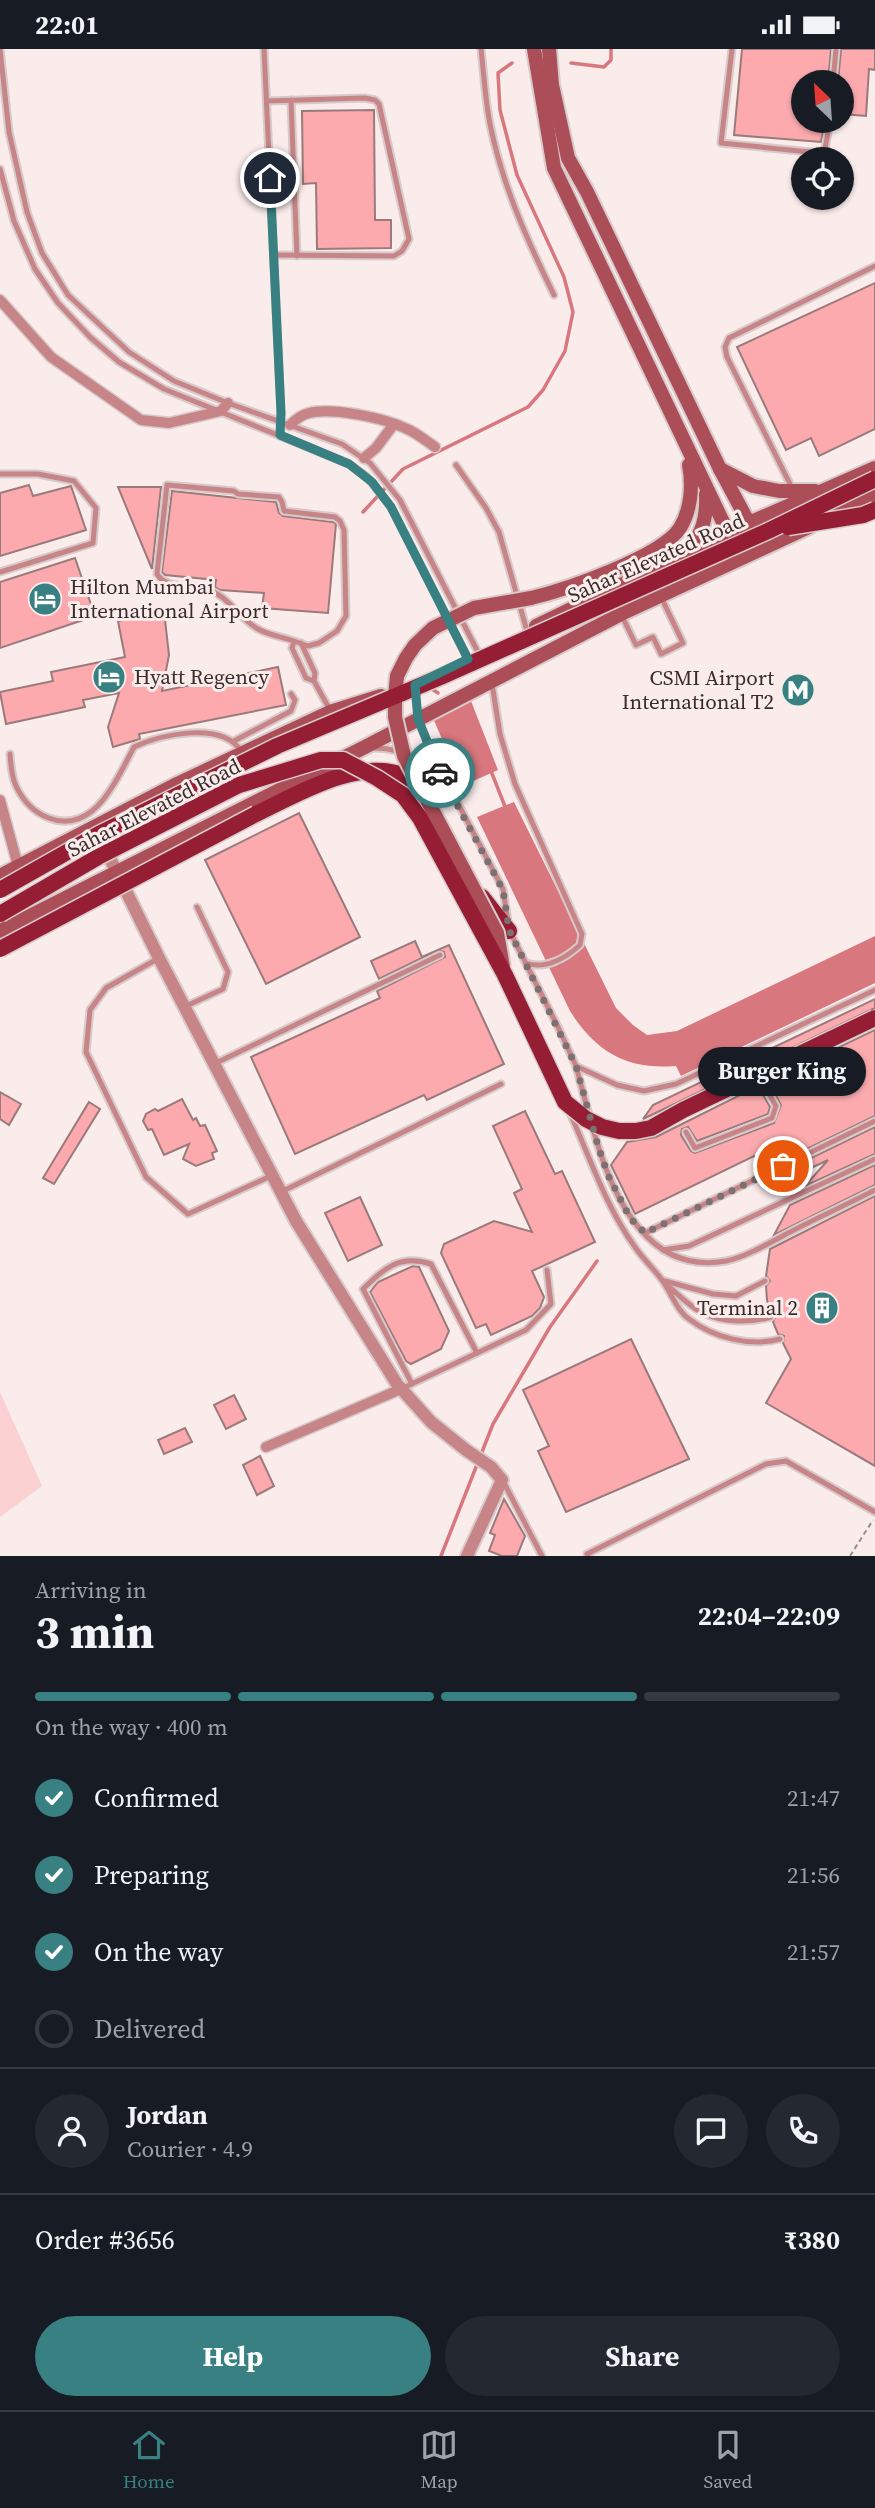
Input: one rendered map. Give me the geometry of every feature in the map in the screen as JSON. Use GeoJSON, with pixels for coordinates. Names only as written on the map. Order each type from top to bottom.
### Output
{"type":"FeatureCollection","features":[{"type":"Feature","properties":{"kind":"main road"},"geometry":{"type":"LineString","coordinates":[[534,49],[554,168],[740,559]]}},
{"type":"Feature","properties":{"kind":"main road"},"geometry":{"type":"LineString","coordinates":[[549,49],[552,85],[568,158],[761,549]]}},
{"type":"Feature","properties":{"kind":"main road"},"geometry":{"type":"LineString","coordinates":[[505,975],[497,933],[404,756],[395,717],[397,676],[415,645],[433,628],[474,608],[561,591],[620,568],[667,541],[680,527],[692,490],[685,447]]}},
{"type":"Feature","properties":{"kind":"main road"},"geometry":{"type":"LineString","coordinates":[[0,876],[86,826],[330,712],[415,685],[749,523],[875,468]]}},
{"type":"Feature","properties":{"kind":"main road"},"geometry":{"type":"LineString","coordinates":[[720,469],[753,486],[823,491]]}},
{"type":"Feature","properties":{"kind":"main road","name":"Sahar Elevated Road"},"geometry":{"type":"LineString","coordinates":[[0,890],[99,834],[277,746],[443,676],[768,531],[875,479]]}},
{"type":"Feature","properties":{"kind":"main road"},"geometry":{"type":"LineString","coordinates":[[686,554],[699,537],[705,521],[705,489]]}},
{"type":"Feature","properties":{"kind":"main road"},"geometry":{"type":"LineString","coordinates":[[0,931],[621,614],[875,496]]}},
{"type":"Feature","properties":{"kind":"main road"},"geometry":{"type":"LineString","coordinates":[[768,531],[863,515],[875,510]]}},
{"type":"Feature","properties":{"kind":"main road","name":"Sahar Elevated Road"},"geometry":{"type":"LineString","coordinates":[[0,914],[98,857],[239,785],[321,759],[344,760],[403,795],[420,818],[505,975],[565,1103]]}},
{"type":"Feature","properties":{"kind":"main road"},"geometry":{"type":"LineString","coordinates":[[0,949],[324,781],[352,773],[389,771],[408,777],[433,801],[483,899],[509,930]]}},
{"type":"Feature","properties":{"kind":"main road"},"geometry":{"type":"LineString","coordinates":[[565,1103],[601,1127],[619,1131],[651,1128],[875,1018]]}},
{"type":"Feature","properties":{"kind":"street"},"geometry":{"type":"LineString","coordinates":[[0,300],[51,357],[141,420],[169,423],[225,407]]}},
{"type":"Feature","properties":{"kind":"street"},"geometry":{"type":"LineString","coordinates":[[285,423],[310,413],[330,412],[375,419],[408,429],[435,447]]}},
{"type":"Feature","properties":{"kind":"street"},"geometry":{"type":"LineString","coordinates":[[367,461],[394,424]]}},
{"type":"Feature","properties":{"kind":"street"},"geometry":{"type":"LineString","coordinates":[[0,800],[18,866]]}},
{"type":"Feature","properties":{"kind":"street"},"geometry":{"type":"LineString","coordinates":[[86,826],[115,872],[296,1221],[431,1422],[491,1467],[502,1480],[467,1556]]}},
{"type":"Feature","properties":{"kind":"street"},"geometry":{"type":"LineString","coordinates":[[266,1447],[406,1387]]}},
{"type":"Feature","properties":{"kind":"lane"},"geometry":{"type":"LineString","coordinates":[[0,49],[8,120],[27,212],[47,262],[68,295],[129,352],[174,381],[280,435],[360,471],[391,507],[473,656]]}},
{"type":"Feature","properties":{"kind":"lane"},"geometry":{"type":"LineString","coordinates":[[264,49],[285,423],[280,435]]}},
{"type":"Feature","properties":{"kind":"lane"},"geometry":{"type":"LineString","coordinates":[[481,49],[490,124],[508,190],[554,295]]}},
{"type":"Feature","properties":{"kind":"lane"},"geometry":{"type":"LineString","coordinates":[[732,49],[721,143],[820,153],[825,149],[828,133]]}},
{"type":"Feature","properties":{"kind":"lane"},"geometry":{"type":"LineString","coordinates":[[834,70],[836,49]]}},
{"type":"Feature","properties":{"kind":"lane"},"geometry":{"type":"LineString","coordinates":[[267,101],[365,97],[375,100],[379,104],[409,239],[402,251],[394,256],[274,255]]}},
{"type":"Feature","properties":{"kind":"lane"},"geometry":{"type":"LineString","coordinates":[[291,100],[297,256]]}},
{"type":"Feature","properties":{"kind":"lane"},"geometry":{"type":"LineString","coordinates":[[0,122],[8,120]]}},
{"type":"Feature","properties":{"kind":"lane"},"geometry":{"type":"LineString","coordinates":[[0,169],[14,222],[34,269],[58,303],[90,337],[119,362],[164,389],[285,423],[342,444],[367,461],[400,500],[473,656]]}},
{"type":"Feature","properties":{"kind":"lane"},"geometry":{"type":"LineString","coordinates":[[34,269],[47,262]]}},
{"type":"Feature","properties":{"kind":"lane"},"geometry":{"type":"LineString","coordinates":[[794,491],[727,357],[725,347],[729,338],[875,266]]}},
{"type":"Feature","properties":{"kind":"lane"},"geometry":{"type":"LineString","coordinates":[[456,465],[499,532],[527,631]]}},
{"type":"Feature","properties":{"kind":"lane"},"geometry":{"type":"LineString","coordinates":[[0,474],[38,474],[74,481],[96,508],[93,543],[0,572]]}},
{"type":"Feature","properties":{"kind":"lane"},"geometry":{"type":"LineString","coordinates":[[297,642],[308,646],[319,643],[337,631],[346,616],[344,530],[338,518],[284,511],[279,497],[167,485],[157,574],[159,578],[170,583],[205,587],[234,605],[244,619],[259,630],[297,642],[315,673],[314,681],[330,712]]}},
{"type":"Feature","properties":{"kind":"lane"},"geometry":{"type":"LineString","coordinates":[[384,498],[394,491]]}},
{"type":"Feature","properties":{"kind":"lane"},"geometry":{"type":"LineString","coordinates":[[621,614],[636,645],[653,637],[661,654],[683,643],[660,596]]}},
{"type":"Feature","properties":{"kind":"lane"},"geometry":{"type":"LineString","coordinates":[[297,642],[292,648],[306,678],[314,681]]}},
{"type":"Feature","properties":{"kind":"lane"},"geometry":{"type":"LineString","coordinates":[[491,681],[500,734],[515,784],[582,934],[582,942],[567,955],[541,966],[526,963]]}},
{"type":"Feature","properties":{"kind":"lane"},"geometry":{"type":"LineString","coordinates":[[415,685],[418,719],[445,783],[503,890],[509,930],[576,1066],[608,1175],[630,1218],[662,1251],[690,1262],[727,1261],[875,1190]]}},
{"type":"Feature","properties":{"kind":"lane"},"geometry":{"type":"LineString","coordinates":[[234,741],[291,711],[295,699],[291,694]]}},
{"type":"Feature","properties":{"kind":"lane"},"geometry":{"type":"LineString","coordinates":[[10,754],[11,773],[17,788],[37,813],[86,826],[134,747],[167,736],[206,732],[234,741],[243,754]]}},
{"type":"Feature","properties":{"kind":"lane"},"geometry":{"type":"LineString","coordinates":[[363,748],[385,748],[412,756],[427,765],[445,783]]}},
{"type":"Feature","properties":{"kind":"lane"},"geometry":{"type":"LineString","coordinates":[[184,1007],[223,989],[228,972],[197,907]]}},
{"type":"Feature","properties":{"kind":"lane"},"geometry":{"type":"LineString","coordinates":[[214,1064],[440,955]]}},
{"type":"Feature","properties":{"kind":"lane"},"geometry":{"type":"LineString","coordinates":[[159,958],[106,988],[90,1010],[86,1052],[146,1177],[188,1215],[272,1175]]}},
{"type":"Feature","properties":{"kind":"lane"},"geometry":{"type":"LineString","coordinates":[[576,1066],[617,1085],[644,1091],[676,1084],[875,990]]}},
{"type":"Feature","properties":{"kind":"lane"},"geometry":{"type":"LineString","coordinates":[[686,1132],[695,1148],[772,1118],[776,1107],[758,1075]]}},
{"type":"Feature","properties":{"kind":"lane"},"geometry":{"type":"LineString","coordinates":[[281,1192],[501,1084]]}},
{"type":"Feature","properties":{"kind":"lane","name":"Sahar Elevated Road"},"geometry":{"type":"LineString","coordinates":[[565,1103],[615,1214],[635,1248],[662,1280]]}},
{"type":"Feature","properties":{"kind":"lane"},"geometry":{"type":"LineString","coordinates":[[645,1233],[875,1121]]}},
{"type":"Feature","properties":{"kind":"lane"},"geometry":{"type":"LineString","coordinates":[[662,1251],[689,1246],[875,1159]]}},
{"type":"Feature","properties":{"kind":"lane"},"geometry":{"type":"LineString","coordinates":[[478,1353],[430,1264],[415,1259],[388,1266],[363,1289],[406,1387],[478,1353],[526,1330],[551,1304],[547,1270]]}},
{"type":"Feature","properties":{"kind":"lane"},"geometry":{"type":"LineString","coordinates":[[662,1280],[713,1294],[737,1296],[765,1280]]}},
{"type":"Feature","properties":{"kind":"lane"},"geometry":{"type":"LineString","coordinates":[[662,1280],[702,1313],[729,1321],[757,1321],[771,1317]]}},
{"type":"Feature","properties":{"kind":"lane"},"geometry":{"type":"LineString","coordinates":[[662,1280],[687,1318],[712,1333],[740,1341],[768,1342],[780,1339]]}},
{"type":"Feature","properties":{"kind":"lane"},"geometry":{"type":"LineString","coordinates":[[588,1556],[587,1554],[766,1464],[786,1461],[875,1514]]}},
{"type":"Feature","properties":{"kind":"lane"},"geometry":{"type":"LineString","coordinates":[[502,1480],[542,1556]]}},
{"type":"Feature","properties":{"kind":"path"},"geometry":{"type":"LineString","coordinates":[[850,1556],[875,1514]]}},
{"type":"Feature","properties":{"kind":"shaded area"},"geometry":{"type":"Polygon","coordinates":[[[471,701],[498,770],[462,786],[433,718],[471,701]]]}},
{"type":"Feature","properties":{"kind":"shaded area"},"geometry":{"type":"Polygon","coordinates":[[[514,802],[616,1008],[647,1035],[677,1031],[875,936],[875,983],[681,1076],[676,1066],[642,1065],[614,1055],[591,1037],[570,1011],[477,817],[514,802]]]}},
{"type":"Feature","properties":{"kind":"shaded area"},"geometry":{"type":"Polygon","coordinates":[[[0,1392],[42,1486],[0,1517],[0,1392]]]}},
{"type":"Feature","properties":{"kind":"building"},"geometry":{"type":"Polygon","coordinates":[[[742,49],[831,49],[829,70],[791,70],[791,133],[823,133],[821,142],[734,135],[742,49]]]}},
{"type":"Feature","properties":{"kind":"building"},"geometry":{"type":"Polygon","coordinates":[[[841,49],[875,49],[875,70],[869,69],[866,116],[854,115],[854,70],[839,70],[841,49]]]}},
{"type":"Feature","properties":{"kind":"building"},"geometry":{"type":"Polygon","coordinates":[[[374,110],[375,220],[391,220],[391,248],[317,249],[316,183],[303,184],[302,111],[374,110]]]}},
{"type":"Feature","properties":{"kind":"building"},"geometry":{"type":"Polygon","coordinates":[[[875,283],[875,429],[819,456],[811,438],[786,450],[737,347],[875,283]]]}},
{"type":"Feature","properties":{"kind":"building"},"geometry":{"type":"Polygon","coordinates":[[[29,485],[33,496],[71,486],[86,530],[0,556],[0,493],[29,485]]]}},
{"type":"Feature","properties":{"kind":"building"},"geometry":{"type":"Polygon","coordinates":[[[118,487],[161,487],[152,569],[118,487]]]}},
{"type":"Feature","properties":{"kind":"building"},"geometry":{"type":"Polygon","coordinates":[[[172,491],[276,502],[279,513],[283,516],[336,524],[328,613],[262,608],[264,593],[220,590],[215,587],[216,580],[165,575],[162,572],[172,491]]]}},
{"type":"Feature","properties":{"kind":"building","name":"Hilton Mumbai International Airport"},"geometry":{"type":"Polygon","coordinates":[[[75,558],[95,616],[0,648],[0,582],[75,558]]]}},
{"type":"Feature","properties":{"kind":"building","name":"Hyatt Regency"},"geometry":{"type":"Polygon","coordinates":[[[164,611],[169,655],[162,691],[278,667],[286,705],[139,734],[140,739],[113,747],[108,727],[119,693],[83,700],[85,707],[6,724],[0,692],[53,681],[51,672],[125,657],[118,621],[164,611]]]}},
{"type":"Feature","properties":{"kind":"building"},"geometry":{"type":"Polygon","coordinates":[[[299,813],[360,937],[266,984],[205,860],[299,813]]]}},
{"type":"Feature","properties":{"kind":"building"},"geometry":{"type":"Polygon","coordinates":[[[415,941],[422,957],[449,945],[504,1064],[427,1100],[424,1095],[295,1154],[251,1057],[380,998],[377,991],[445,957],[444,952],[438,950],[379,979],[371,961],[415,941]]]}},
{"type":"Feature","properties":{"kind":"building"},"geometry":{"type":"Polygon","coordinates":[[[875,999],[875,1008],[643,1119],[653,1105],[875,999]]]}},
{"type":"Feature","properties":{"kind":"building"},"geometry":{"type":"Polygon","coordinates":[[[875,1030],[875,1116],[761,1171],[754,1156],[635,1214],[611,1165],[627,1142],[656,1137],[758,1086],[770,1107],[768,1114],[697,1141],[688,1127],[682,1129],[681,1135],[695,1153],[774,1123],[781,1105],[768,1081],[875,1030]]]}},
{"type":"Feature","properties":{"kind":"building"},"geometry":{"type":"Polygon","coordinates":[[[0,1092],[21,1104],[9,1125],[0,1119],[0,1092]]]}},
{"type":"Feature","properties":{"kind":"building"},"geometry":{"type":"Polygon","coordinates":[[[182,1099],[193,1120],[196,1118],[200,1126],[205,1125],[217,1151],[212,1153],[214,1159],[196,1166],[183,1159],[189,1144],[164,1155],[152,1129],[148,1130],[143,1121],[146,1114],[182,1099]]]}},
{"type":"Feature","properties":{"kind":"building"},"geometry":{"type":"Polygon","coordinates":[[[89,1102],[100,1109],[54,1184],[43,1178],[89,1102]]]}},
{"type":"Feature","properties":{"kind":"building"},"geometry":{"type":"Polygon","coordinates":[[[525,1111],[555,1174],[562,1171],[595,1242],[532,1271],[544,1297],[540,1308],[532,1316],[491,1335],[486,1324],[476,1328],[441,1253],[444,1244],[494,1221],[532,1232],[514,1193],[522,1189],[493,1126],[525,1111]]]}},
{"type":"Feature","properties":{"kind":"building"},"geometry":{"type":"Polygon","coordinates":[[[875,1127],[875,1154],[805,1186],[828,1160],[769,1188],[766,1180],[875,1127]]]}},
{"type":"Feature","properties":{"kind":"building"},"geometry":{"type":"Polygon","coordinates":[[[875,1165],[875,1185],[774,1235],[790,1205],[875,1165]]]}},
{"type":"Feature","properties":{"kind":"building","name":"Terminal 2"},"geometry":{"type":"Polygon","coordinates":[[[875,1196],[875,1466],[766,1403],[791,1359],[783,1343],[784,1336],[778,1334],[773,1322],[776,1315],[770,1312],[766,1286],[770,1281],[766,1276],[770,1249],[875,1196]]]}},
{"type":"Feature","properties":{"kind":"building"},"geometry":{"type":"Polygon","coordinates":[[[360,1197],[382,1245],[348,1261],[325,1213],[360,1197]]]}},
{"type":"Feature","properties":{"kind":"building"},"geometry":{"type":"Polygon","coordinates":[[[413,1266],[419,1267],[449,1331],[441,1349],[411,1364],[406,1361],[370,1292],[378,1282],[413,1266]]]}},
{"type":"Feature","properties":{"kind":"building"},"geometry":{"type":"Polygon","coordinates":[[[631,1339],[689,1459],[566,1512],[538,1451],[549,1446],[523,1390],[631,1339]]]}},
{"type":"Feature","properties":{"kind":"building"},"geometry":{"type":"Polygon","coordinates":[[[234,1395],[246,1419],[226,1429],[214,1405],[234,1395]]]}},
{"type":"Feature","properties":{"kind":"building"},"geometry":{"type":"Polygon","coordinates":[[[185,1428],[192,1442],[164,1454],[158,1440],[185,1428]]]}},
{"type":"Feature","properties":{"kind":"building"},"geometry":{"type":"Polygon","coordinates":[[[260,1456],[274,1486],[257,1495],[243,1465],[260,1456]]]}},
{"type":"Feature","properties":{"kind":"building"},"geometry":{"type":"Polygon","coordinates":[[[504,1499],[525,1536],[517,1556],[502,1556],[489,1551],[495,1535],[490,1533],[504,1499]]]}},
{"type":"Feature","properties":{"kind":"waterway"},"geometry":{"type":"LineString","coordinates":[[571,63],[604,67],[611,60],[611,49]]}},
{"type":"Feature","properties":{"kind":"waterway"},"geometry":{"type":"LineString","coordinates":[[363,512],[403,469],[528,407],[543,390],[565,351],[573,312],[564,277],[517,175],[500,110],[498,73],[512,63]]}},
{"type":"Feature","properties":{"kind":"waterway"},"geometry":{"type":"LineString","coordinates":[[429,687],[438,693]]}},
{"type":"Feature","properties":{"kind":"waterway"},"geometry":{"type":"LineString","coordinates":[[491,771],[506,809]]}},
{"type":"Feature","properties":{"kind":"waterway"},"geometry":{"type":"LineString","coordinates":[[441,1556],[493,1424],[550,1327],[597,1261]]}},
{"type":"Feature","properties":{"kind":"way so far"},"geometry":{"type":"LineString","coordinates":[[440,773],[503,890],[509,930],[576,1066],[608,1175],[630,1218],[645,1233],[783,1166]]}},
{"type":"Feature","properties":{"kind":"place","name":"Hilton Mumbai International Airport"},"geometry":{"type":"Point","coordinates":[45,599]}},
{"type":"Feature","properties":{"kind":"place","name":"Hyatt Regency"},"geometry":{"type":"Point","coordinates":[109,677]}},
{"type":"Feature","properties":{"kind":"place","name":"CSMI Airport International T2"},"geometry":{"type":"Point","coordinates":[798,690]}},
{"type":"Feature","properties":{"kind":"place","name":"Burger King"},"geometry":{"type":"Point","coordinates":[783,1166]}},
{"type":"Feature","properties":{"kind":"place","name":"Terminal 2"},"geometry":{"type":"Point","coordinates":[822,1308]}},
{"type":"Feature","properties":{"kind":"route"},"geometry":{"type":"LineString","coordinates":[[270,178],[280,435],[355,467],[372,482],[391,507],[468,659],[415,685],[418,719],[440,773]]}}]}
